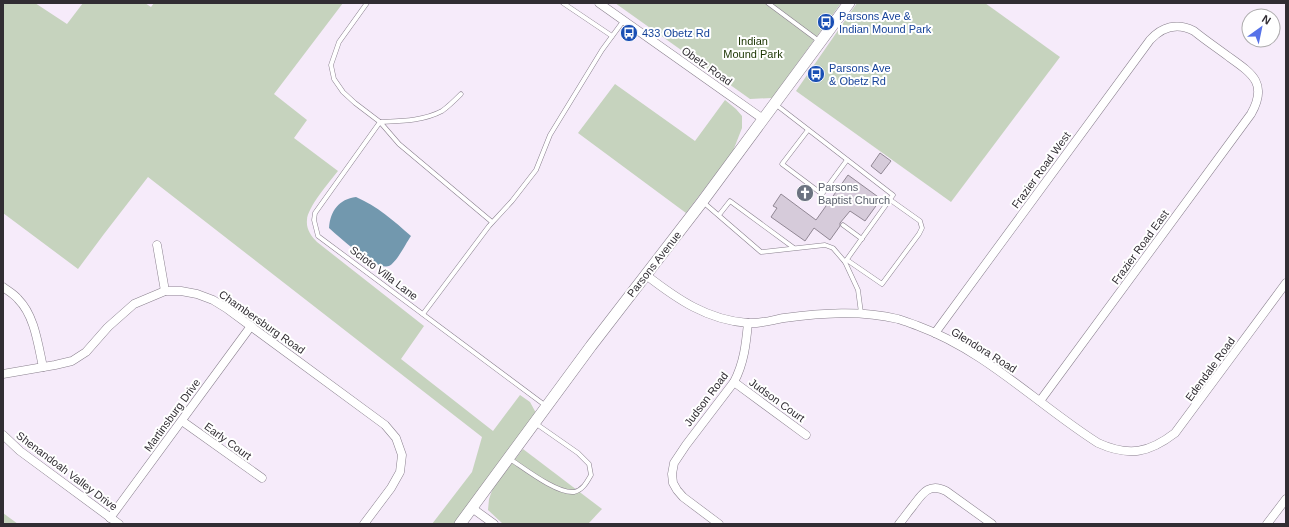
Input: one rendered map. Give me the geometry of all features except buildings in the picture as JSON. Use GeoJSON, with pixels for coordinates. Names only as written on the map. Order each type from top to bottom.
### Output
{"type":"FeatureCollection","features":[{"type":"Feature","properties":{"kind":"street","name":"Obetz Road"},"geometry":{"type":"LineString","coordinates":[[599,3],[763,119]]}},
{"type":"Feature","properties":{"kind":"street","name":"Parsons Avenue"},"geometry":{"type":"LineString","coordinates":[[460,524],[546,406],[702,202],[849,3]]}},
{"type":"Feature","properties":{"kind":"street","name":"Frazier Road West"},"geometry":{"type":"LineString","coordinates":[[935,333],[1150,40],[1159,31],[1171,26],[1183,26],[1194,31],[1247,70],[1252,75],[1258,86],[1259,98],[1257,104]]}},
{"type":"Feature","properties":{"kind":"street","name":"Frazier Road East"},"geometry":{"type":"LineString","coordinates":[[1040,401],[1252,114],[1257,104]]}},
{"type":"Feature","properties":{"kind":"street"},"geometry":{"type":"LineString","coordinates":[[157,245],[165,291]]}},
{"type":"Feature","properties":{"kind":"street","name":"Glendora Road"},"geometry":{"type":"LineString","coordinates":[[646,275],[670,294],[690,307],[715,316],[748,323],[760,323],[782,318],[830,313],[862,313],[899,319],[935,333],[971,352],[995,368],[1086,436],[1098,443],[1111,449],[1138,451]]}},
{"type":"Feature","properties":{"kind":"street","name":"Edendale Road"},"geometry":{"type":"LineString","coordinates":[[1138,451],[1152,448],[1164,442],[1175,433],[1286,283]]}},
{"type":"Feature","properties":{"kind":"street"},"geometry":{"type":"LineString","coordinates":[[3,287],[19,299],[29,315],[36,335],[43,367]]}},
{"type":"Feature","properties":{"kind":"street","name":"Chambersburg Road"},"geometry":{"type":"LineString","coordinates":[[3,374],[72,361],[86,352],[108,327],[134,304],[165,291],[181,291],[197,294],[213,300],[251,326],[385,425],[396,438],[402,455],[400,472],[391,488],[364,524]]}},
{"type":"Feature","properties":{"kind":"street","name":"Judson Road"},"geometry":{"type":"LineString","coordinates":[[719,524],[683,497],[677,490],[672,474],[674,463],[679,454],[740,372],[744,355],[748,323]]}},
{"type":"Feature","properties":{"kind":"street","name":"Martinsburg Drive"},"geometry":{"type":"LineString","coordinates":[[110,518],[251,326]]}},
{"type":"Feature","properties":{"kind":"street","name":"Judson Court"},"geometry":{"type":"LineString","coordinates":[[734,382],[806,435]]}},
{"type":"Feature","properties":{"kind":"street","name":"Early Court"},"geometry":{"type":"LineString","coordinates":[[182,421],[262,478]]}},
{"type":"Feature","properties":{"kind":"street","name":"Shenandoah Valley Drive"},"geometry":{"type":"LineString","coordinates":[[3,435],[20,451],[119,524]]}},
{"type":"Feature","properties":{"kind":"street"},"geometry":{"type":"LineString","coordinates":[[899,524],[922,494],[931,488],[941,488],[992,524]]}},
{"type":"Feature","properties":{"kind":"street"},"geometry":{"type":"LineString","coordinates":[[1268,524],[1286,499]]}},
{"type":"Feature","properties":{"kind":"street"},"geometry":{"type":"LineString","coordinates":[[472,508],[494,524]]}},
{"type":"Feature","properties":{"kind":"lane"},"geometry":{"type":"LineString","coordinates":[[367,3],[339,42],[331,65],[334,79],[343,92],[380,122],[399,144],[492,222]]}},
{"type":"Feature","properties":{"kind":"lane"},"geometry":{"type":"LineString","coordinates":[[563,3],[612,36]]}},
{"type":"Feature","properties":{"kind":"lane"},"geometry":{"type":"LineString","coordinates":[[768,3],[774,5],[794,23],[821,42]]}},
{"type":"Feature","properties":{"kind":"lane"},"geometry":{"type":"LineString","coordinates":[[423,314],[492,222],[512,201],[536,170],[550,135],[602,50],[624,20]]}},
{"type":"Feature","properties":{"kind":"lane"},"geometry":{"type":"LineString","coordinates":[[380,122],[404,121],[431,116],[443,110],[461,94]]}},
{"type":"Feature","properties":{"kind":"lane"},"geometry":{"type":"LineString","coordinates":[[774,104],[893,194],[846,261]]}},
{"type":"Feature","properties":{"kind":"lane","name":"Scioto Villa Lane"},"geometry":{"type":"LineString","coordinates":[[380,122],[315,213],[315,224],[318,236],[546,406]]}},
{"type":"Feature","properties":{"kind":"lane"},"geometry":{"type":"LineString","coordinates":[[808,130],[782,164],[822,194],[847,160]]}},
{"type":"Feature","properties":{"kind":"lane"},"geometry":{"type":"LineString","coordinates":[[702,202],[761,252],[825,245],[833,248],[846,261],[882,284],[922,228],[920,221],[889,199]]}},
{"type":"Feature","properties":{"kind":"lane"},"geometry":{"type":"LineString","coordinates":[[719,216],[730,202],[794,248]]}},
{"type":"Feature","properties":{"kind":"lane"},"geometry":{"type":"LineString","coordinates":[[843,225],[862,239]]}},
{"type":"Feature","properties":{"kind":"lane"},"geometry":{"type":"LineString","coordinates":[[846,261],[858,290],[862,313]]}},
{"type":"Feature","properties":{"kind":"lane"},"geometry":{"type":"LineString","coordinates":[[509,458],[536,477],[558,489],[574,492],[585,486],[591,475],[589,464],[578,453],[535,423]]}},
{"type":"Feature","properties":{"kind":"green space"},"geometry":{"type":"Polygon","coordinates":[[[3,3],[35,3],[67,24],[83,3],[145,3],[151,7],[154,3],[343,3],[274,94],[307,120],[294,138],[338,171],[320,195],[308,215],[307,226],[309,232],[317,242],[424,326],[401,359],[493,431],[520,395],[530,402],[536,413],[454,524],[432,524],[472,472],[482,437],[148,177],[78,269],[3,213],[3,3]]]}},
{"type":"Feature","properties":{"kind":"green space","name":"Indian Mound Park"},"geometry":{"type":"Polygon","coordinates":[[[615,3],[841,3],[772,98],[750,99],[615,3]]]}},
{"type":"Feature","properties":{"kind":"green space"},"geometry":{"type":"Polygon","coordinates":[[[857,3],[985,3],[1060,57],[951,202],[796,91],[857,3]]]}},
{"type":"Feature","properties":{"kind":"green space"},"geometry":{"type":"Polygon","coordinates":[[[615,84],[695,141],[725,100],[742,116],[742,128],[733,151],[686,213],[578,133],[615,84]]]}},
{"type":"Feature","properties":{"kind":"green space"},"geometry":{"type":"Polygon","coordinates":[[[523,449],[602,509],[588,524],[503,524],[488,510],[489,499],[493,488],[523,449]]]}},
{"type":"Feature","properties":{"kind":"green space"},"geometry":{"type":"Polygon","coordinates":[[[3,513],[18,524],[3,524],[3,513]]]}},
{"type":"Feature","properties":{"kind":"water"},"geometry":{"type":"Polygon","coordinates":[[[356,197],[378,209],[411,236],[398,257],[389,266],[383,266],[367,259],[329,228],[331,216],[336,207],[345,200],[356,197]]]}},
{"type":"Feature","properties":{"kind":"place","name":"Parsons Ave & Indian Mound Park"},"geometry":{"type":"Point","coordinates":[826,22]}},
{"type":"Feature","properties":{"kind":"place","name":"433 Obetz Rd"},"geometry":{"type":"Point","coordinates":[629,33]}},
{"type":"Feature","properties":{"kind":"place","name":"Parsons Ave & Obetz Rd"},"geometry":{"type":"Point","coordinates":[816,74]}},
{"type":"Feature","properties":{"kind":"place","name":"Parsons Baptist Church"},"geometry":{"type":"Point","coordinates":[805,193]}}]}
